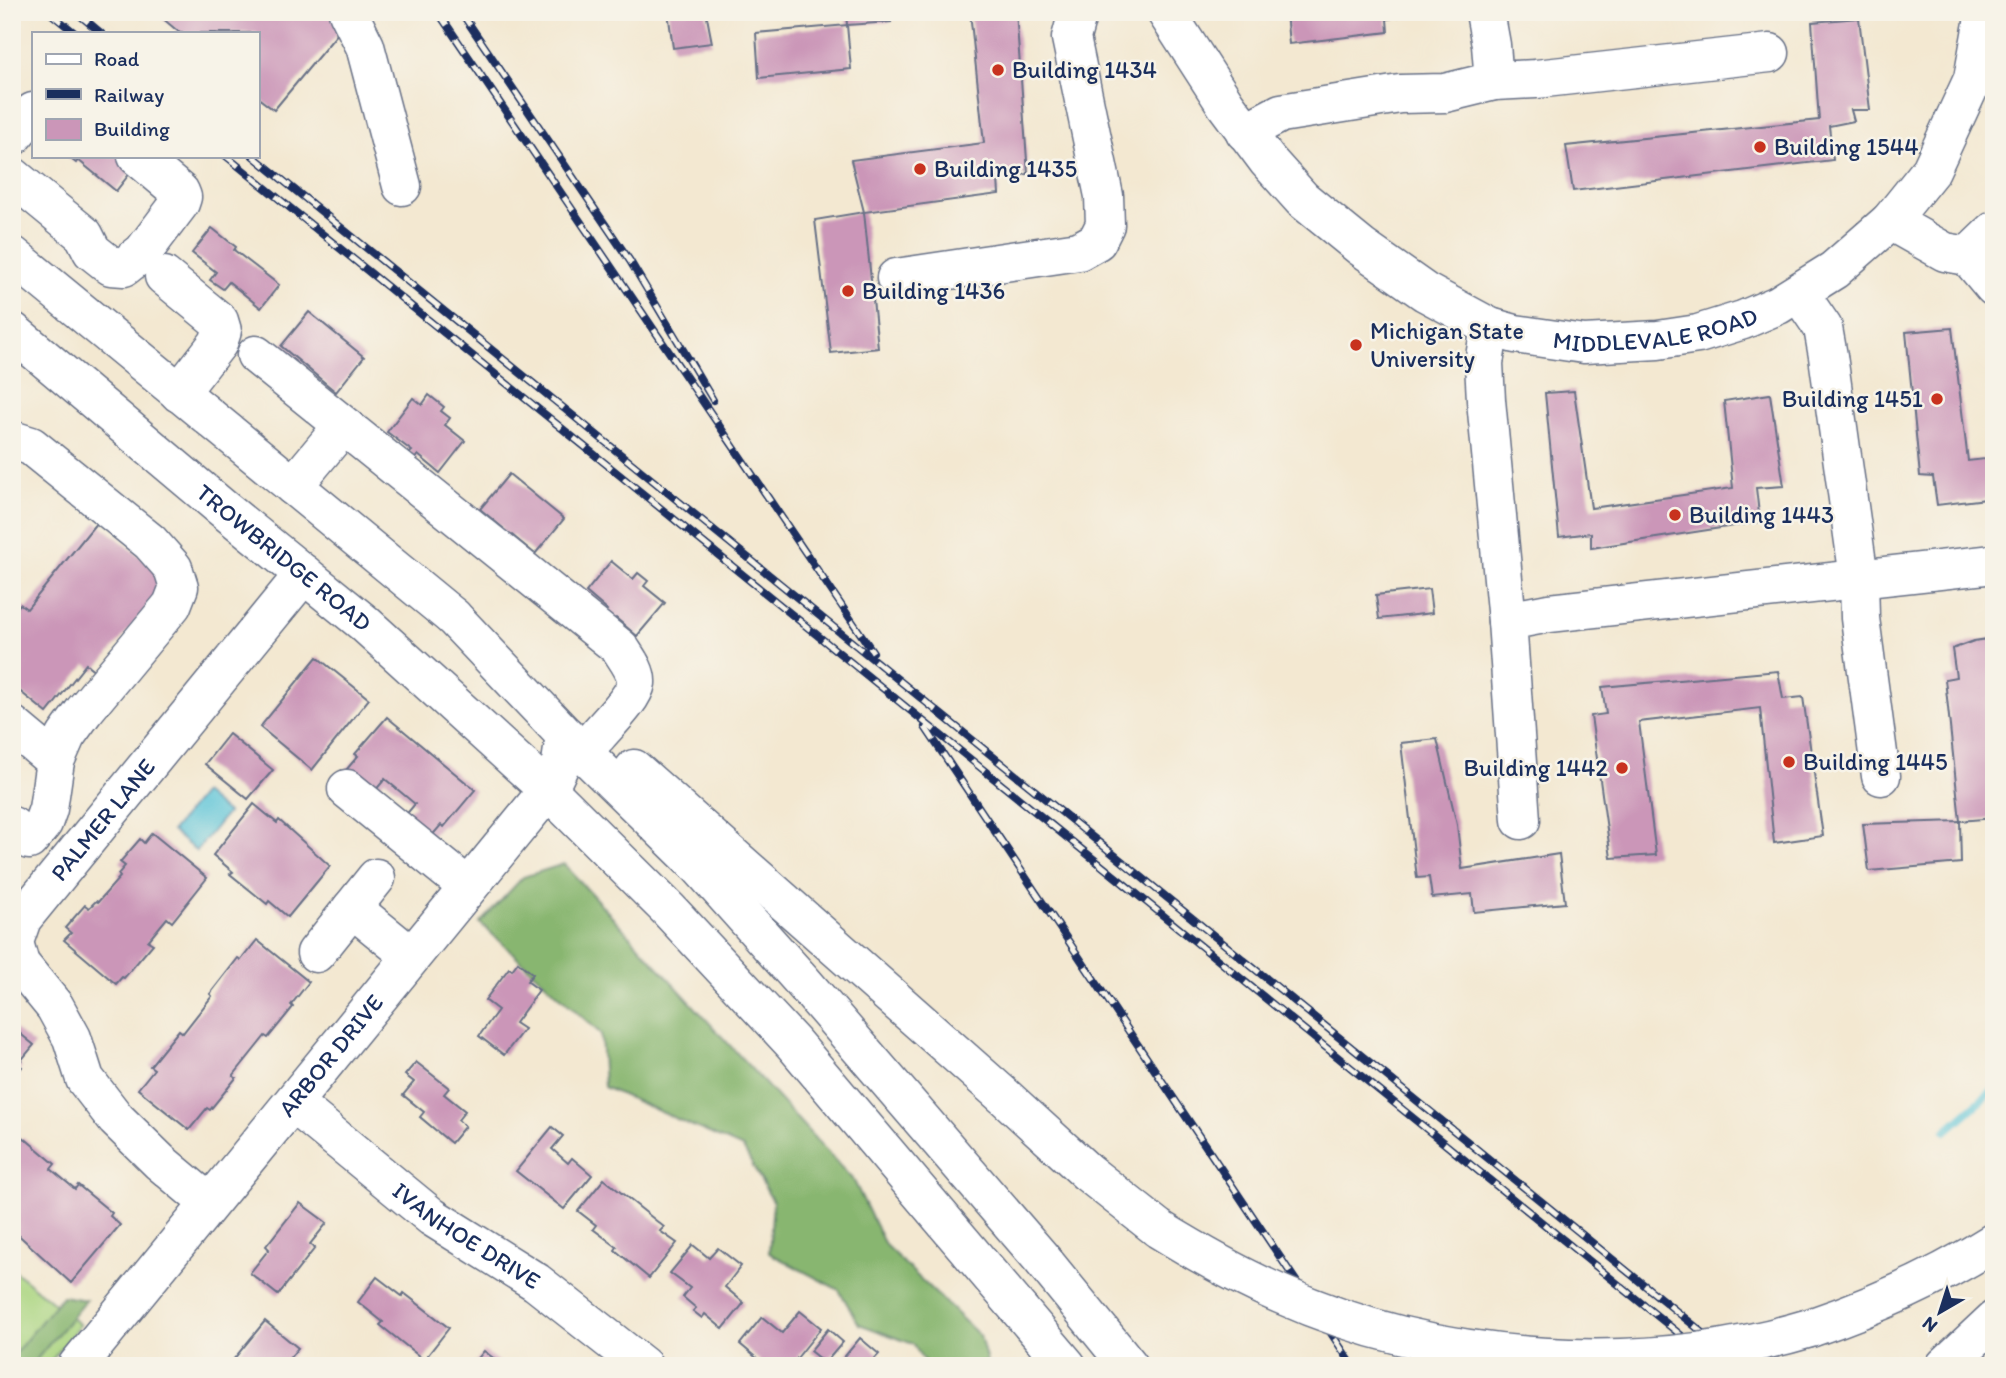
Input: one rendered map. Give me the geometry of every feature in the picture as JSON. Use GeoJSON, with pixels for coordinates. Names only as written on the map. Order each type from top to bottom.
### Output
{"type":"FeatureCollection","features":[{"type":"Feature","properties":{"kind":"main road"},"geometry":{"type":"LineString","coordinates":[[348,12],[365,46],[402,186]]}},
{"type":"Feature","properties":{"kind":"main road"},"geometry":{"type":"LineString","coordinates":[[896,278],[1079,251],[1097,241],[1105,225],[1104,196],[1071,38],[1078,12]]}},
{"type":"Feature","properties":{"kind":"main road","name":"MIDDLEVALE ROAD"},"geometry":{"type":"LineString","coordinates":[[1166,12],[1245,132],[1302,200],[1351,239],[1425,292],[1490,327],[1515,334],[1584,344],[1658,340],[1698,334],[1743,320],[1800,293],[1834,270],[1891,221],[1931,170],[1973,79],[1985,12]]}},
{"type":"Feature","properties":{"kind":"main road"},"geometry":{"type":"LineString","coordinates":[[1485,12],[1494,82]]}},
{"type":"Feature","properties":{"kind":"main road"},"geometry":{"type":"LineString","coordinates":[[1245,132],[1281,113],[1400,94],[1445,93],[1494,82],[1770,53]]}},
{"type":"Feature","properties":{"kind":"main road"},"geometry":{"type":"LineString","coordinates":[[12,138],[32,113]]}},
{"type":"Feature","properties":{"kind":"main road"},"geometry":{"type":"LineString","coordinates":[[12,176],[84,235],[92,251],[111,266],[124,267],[143,252],[182,197],[180,192],[139,158]]}},
{"type":"Feature","properties":{"kind":"main road"},"geometry":{"type":"LineString","coordinates":[[1891,221],[1945,252],[1981,244],[1994,287]]}},
{"type":"Feature","properties":{"kind":"main road"},"geometry":{"type":"LineString","coordinates":[[12,255],[453,617],[581,736],[1005,1097],[1087,1172],[1158,1228],[1236,1273],[1308,1306],[1382,1331],[1475,1352],[1542,1360],[1605,1361],[1670,1358],[1751,1344],[1810,1328],[1843,1317],[1929,1280],[1994,1242]]}},
{"type":"Feature","properties":{"kind":"main road"},"geometry":{"type":"LineString","coordinates":[[164,276],[219,321],[222,331],[218,343],[179,393]]}},
{"type":"Feature","properties":{"kind":"main road"},"geometry":{"type":"LineString","coordinates":[[12,285],[30,293],[119,364],[179,393]]}},
{"type":"Feature","properties":{"kind":"main road"},"geometry":{"type":"LineString","coordinates":[[1800,293],[1823,328],[1859,578],[1860,618],[1881,776]]}},
{"type":"Feature","properties":{"kind":"main road"},"geometry":{"type":"LineString","coordinates":[[1490,327],[1484,363],[1486,400],[1507,621],[1521,820]]}},
{"type":"Feature","properties":{"kind":"main road","name":"TROWBRIDGE ROAD"},"geometry":{"type":"LineString","coordinates":[[12,331],[364,623],[548,790],[668,909],[774,1023],[1067,1366]]}},
{"type":"Feature","properties":{"kind":"main road"},"geometry":{"type":"LineString","coordinates":[[256,355],[620,648],[632,666],[636,682],[630,697],[581,736]]}},
{"type":"Feature","properties":{"kind":"main road"},"geometry":{"type":"LineString","coordinates":[[293,486],[343,426]]}},
{"type":"Feature","properties":{"kind":"main road"},"geometry":{"type":"LineString","coordinates":[[192,481],[189,455],[200,442],[212,440],[328,516]]}},
{"type":"Feature","properties":{"kind":"main road"},"geometry":{"type":"LineString","coordinates":[[12,443],[31,446],[150,542],[173,568],[179,587],[172,605],[66,736],[55,761],[48,809],[43,823],[18,842]]}},
{"type":"Feature","properties":{"kind":"main road"},"geometry":{"type":"LineString","coordinates":[[1507,621],[1549,613],[1994,565]]}},
{"type":"Feature","properties":{"kind":"main road","name":"PALMER LANE"},"geometry":{"type":"LineString","coordinates":[[209,1203],[116,1119],[85,1079],[72,1038],[55,1007],[20,964],[14,942],[22,919],[304,573]]}},
{"type":"Feature","properties":{"kind":"main road"},"geometry":{"type":"LineString","coordinates":[[12,725],[55,761]]}},
{"type":"Feature","properties":{"kind":"main road"},"geometry":{"type":"LineString","coordinates":[[581,736],[795,972],[1041,1258],[1129,1366]]}},
{"type":"Feature","properties":{"kind":"main road","name":"ARBOR DRIVE"},"geometry":{"type":"LineString","coordinates":[[77,1366],[548,790],[561,763],[581,736]]}},
{"type":"Feature","properties":{"kind":"main road"},"geometry":{"type":"LineString","coordinates":[[347,789],[468,887]]}},
{"type":"Feature","properties":{"kind":"main road"},"geometry":{"type":"LineString","coordinates":[[316,953],[376,878]]}},
{"type":"Feature","properties":{"kind":"main road"},"geometry":{"type":"LineString","coordinates":[[352,908],[411,956]]}},
{"type":"Feature","properties":{"kind":"main road","name":"IVANHOE DRIVE"},"geometry":{"type":"LineString","coordinates":[[293,1103],[432,1216],[536,1282],[643,1366]]}},
{"type":"Feature","properties":{"kind":"main road"},"geometry":{"type":"LineString","coordinates":[[1945,1366],[1994,1320]]}},
{"type":"Feature","properties":{"kind":"green space"},"geometry":{"type":"Polygon","coordinates":[[[564,864],[854,1181],[885,1245],[980,1336],[988,1366],[927,1366],[913,1344],[859,1324],[839,1290],[769,1253],[773,1202],[743,1148],[604,1087],[601,1034],[480,923],[523,877],[564,864]]]}},
{"type":"Feature","properties":{"kind":"green space"},"geometry":{"type":"Polygon","coordinates":[[[12,1269],[80,1325],[47,1366],[12,1366],[12,1269]]]}},
{"type":"Feature","properties":{"kind":"green space"},"geometry":{"type":"Polygon","coordinates":[[[62,1296],[86,1300],[31,1366],[12,1366],[12,1357],[62,1296]]]}},
{"type":"Feature","properties":{"kind":"water"},"geometry":{"type":"Polygon","coordinates":[[[203,793],[227,813],[196,851],[172,831],[203,793]]]}},
{"type":"Feature","properties":{"kind":"building"},"geometry":{"type":"Polygon","coordinates":[[[155,12],[326,12],[343,27],[274,110],[259,99],[259,32],[179,32],[155,12]]]}},
{"type":"Feature","properties":{"kind":"building"},"geometry":{"type":"Polygon","coordinates":[[[668,12],[706,12],[712,43],[673,48],[668,12]]]}},
{"type":"Feature","properties":{"kind":"building"},"geometry":{"type":"Polygon","coordinates":[[[846,12],[889,12],[891,22],[847,25],[846,12]]]}},
{"type":"Feature","properties":{"kind":"building"},"geometry":{"type":"Polygon","coordinates":[[[970,12],[1016,12],[1028,174],[998,179],[999,194],[864,212],[851,160],[984,143],[970,12]]]}},
{"type":"Feature","properties":{"kind":"building"},"geometry":{"type":"Polygon","coordinates":[[[1286,12],[1400,12],[1400,17],[1387,19],[1388,32],[1289,44],[1286,12]]]}},
{"type":"Feature","properties":{"kind":"building"},"geometry":{"type":"Polygon","coordinates":[[[1859,18],[1870,110],[1851,110],[1854,121],[1829,126],[1833,160],[1573,191],[1566,146],[1819,120],[1812,22],[1859,18]]]}},
{"type":"Feature","properties":{"kind":"building"},"geometry":{"type":"Polygon","coordinates":[[[847,25],[851,69],[759,78],[756,33],[847,25]]]}},
{"type":"Feature","properties":{"kind":"building"},"geometry":{"type":"Polygon","coordinates":[[[70,158],[132,158],[138,163],[116,191],[78,160],[76,163],[70,158]]]}},
{"type":"Feature","properties":{"kind":"building","name":"Building 1436"},"geometry":{"type":"Polygon","coordinates":[[[864,212],[878,348],[831,353],[815,220],[864,212]]]}},
{"type":"Feature","properties":{"kind":"building"},"geometry":{"type":"Polygon","coordinates":[[[212,228],[236,247],[234,250],[279,285],[261,308],[229,282],[223,289],[210,280],[216,272],[192,253],[212,228]]]}},
{"type":"Feature","properties":{"kind":"building"},"geometry":{"type":"Polygon","coordinates":[[[309,312],[364,357],[336,392],[281,346],[309,312]]]}},
{"type":"Feature","properties":{"kind":"building","name":"Building 1451"},"geometry":{"type":"Polygon","coordinates":[[[1952,328],[1968,461],[1994,458],[1994,498],[1937,505],[1933,477],[1920,476],[1906,332],[1952,328]]]}},
{"type":"Feature","properties":{"kind":"building"},"geometry":{"type":"Polygon","coordinates":[[[1574,391],[1591,508],[1733,488],[1724,401],[1770,394],[1784,486],[1756,488],[1760,522],[1591,548],[1591,533],[1559,537],[1545,393],[1574,391]]]}},
{"type":"Feature","properties":{"kind":"building"},"geometry":{"type":"Polygon","coordinates":[[[429,395],[444,407],[441,411],[450,418],[445,425],[465,441],[440,473],[418,455],[413,461],[407,456],[412,451],[387,432],[413,398],[422,405],[429,395]]]}},
{"type":"Feature","properties":{"kind":"building"},"geometry":{"type":"Polygon","coordinates":[[[509,474],[564,519],[535,554],[512,535],[510,537],[501,530],[503,528],[480,509],[509,474]]]}},
{"type":"Feature","properties":{"kind":"building"},"geometry":{"type":"Polygon","coordinates":[[[97,522],[169,580],[95,671],[86,664],[47,713],[12,685],[12,613],[20,604],[27,609],[97,522]]]}},
{"type":"Feature","properties":{"kind":"building"},"geometry":{"type":"Polygon","coordinates":[[[611,561],[633,579],[638,573],[648,581],[644,586],[665,603],[637,636],[616,618],[614,620],[605,612],[607,610],[586,592],[611,561]]]}},
{"type":"Feature","properties":{"kind":"building"},"geometry":{"type":"Polygon","coordinates":[[[1429,589],[1432,613],[1379,619],[1376,595],[1429,589]]]}},
{"type":"Feature","properties":{"kind":"building"},"geometry":{"type":"Polygon","coordinates":[[[1994,638],[1994,818],[1960,821],[1945,679],[1956,677],[1952,649],[1974,641],[1994,638]]]}},
{"type":"Feature","properties":{"kind":"building"},"geometry":{"type":"Polygon","coordinates":[[[317,657],[369,699],[312,770],[260,727],[317,657]]]}},
{"type":"Feature","properties":{"kind":"building"},"geometry":{"type":"Polygon","coordinates":[[[1778,671],[1783,699],[1803,697],[1823,836],[1774,843],[1760,708],[1639,722],[1656,855],[1611,858],[1591,716],[1606,714],[1602,687],[1778,671]]]}},
{"type":"Feature","properties":{"kind":"building"},"geometry":{"type":"Polygon","coordinates":[[[387,717],[475,790],[444,827],[441,825],[429,839],[403,818],[415,804],[385,779],[374,792],[347,769],[358,756],[355,754],[387,717]]]}},
{"type":"Feature","properties":{"kind":"building"},"geometry":{"type":"Polygon","coordinates":[[[229,734],[273,770],[248,799],[205,764],[229,734]]]}},
{"type":"Feature","properties":{"kind":"building"},"geometry":{"type":"Polygon","coordinates":[[[1437,739],[1457,825],[1462,869],[1559,854],[1565,903],[1474,912],[1472,894],[1432,898],[1429,877],[1417,878],[1401,743],[1437,739]]]}},
{"type":"Feature","properties":{"kind":"building"},"geometry":{"type":"Polygon","coordinates":[[[254,804],[277,823],[279,820],[330,866],[288,917],[230,874],[233,872],[213,855],[254,804]]]}},
{"type":"Feature","properties":{"kind":"building"},"geometry":{"type":"Polygon","coordinates":[[[1960,821],[1961,863],[1869,871],[1863,824],[1960,821]]]}},
{"type":"Feature","properties":{"kind":"building"},"geometry":{"type":"Polygon","coordinates":[[[152,833],[207,878],[172,922],[167,918],[148,941],[153,944],[116,984],[64,940],[71,933],[65,928],[85,905],[89,908],[98,902],[120,877],[118,874],[125,866],[120,862],[140,839],[144,843],[152,833]]]}},
{"type":"Feature","properties":{"kind":"building"},"geometry":{"type":"Polygon","coordinates":[[[257,940],[309,982],[268,1038],[265,1036],[233,1076],[236,1078],[210,1110],[207,1108],[189,1130],[138,1089],[154,1069],[150,1066],[179,1030],[183,1033],[238,958],[241,960],[257,940]]]}},
{"type":"Feature","properties":{"kind":"building"},"geometry":{"type":"Polygon","coordinates":[[[518,962],[533,974],[527,981],[539,990],[515,1023],[524,1029],[504,1055],[479,1036],[498,1010],[485,1000],[509,968],[512,970],[518,962]]]}},
{"type":"Feature","properties":{"kind":"building"},"geometry":{"type":"Polygon","coordinates":[[[12,1027],[34,1045],[18,1064],[22,1067],[12,1080],[12,1027]]]}},
{"type":"Feature","properties":{"kind":"building"},"geometry":{"type":"Polygon","coordinates":[[[416,1062],[449,1088],[444,1094],[465,1111],[458,1120],[465,1126],[451,1143],[420,1117],[424,1112],[403,1095],[414,1082],[405,1075],[416,1062]]]}},
{"type":"Feature","properties":{"kind":"building"},"geometry":{"type":"Polygon","coordinates":[[[552,1127],[563,1136],[552,1149],[568,1163],[572,1158],[592,1175],[564,1209],[516,1171],[552,1127]]]}},
{"type":"Feature","properties":{"kind":"building"},"geometry":{"type":"Polygon","coordinates":[[[12,1135],[20,1141],[23,1137],[55,1164],[51,1169],[75,1189],[78,1185],[112,1213],[110,1216],[120,1225],[71,1283],[12,1229],[12,1135]]]}},
{"type":"Feature","properties":{"kind":"building"},"geometry":{"type":"Polygon","coordinates":[[[604,1179],[664,1227],[660,1231],[677,1243],[649,1278],[615,1250],[617,1247],[593,1229],[596,1225],[578,1211],[604,1179]]]}},
{"type":"Feature","properties":{"kind":"building"},"geometry":{"type":"Polygon","coordinates":[[[300,1203],[327,1223],[310,1244],[315,1248],[278,1295],[250,1273],[269,1249],[266,1246],[300,1203]]]}},
{"type":"Feature","properties":{"kind":"building"},"geometry":{"type":"Polygon","coordinates":[[[693,1245],[709,1258],[718,1248],[741,1266],[725,1287],[744,1303],[723,1329],[705,1314],[702,1318],[693,1311],[696,1308],[683,1297],[690,1288],[670,1273],[693,1245]]]}},
{"type":"Feature","properties":{"kind":"building"},"geometry":{"type":"Polygon","coordinates":[[[377,1277],[402,1296],[404,1293],[449,1328],[424,1360],[380,1325],[383,1322],[358,1302],[377,1277]]]}},
{"type":"Feature","properties":{"kind":"building"},"geometry":{"type":"Polygon","coordinates":[[[800,1311],[821,1328],[797,1358],[802,1362],[799,1366],[766,1366],[740,1344],[762,1317],[782,1333],[800,1311]]]}},
{"type":"Feature","properties":{"kind":"building"},"geometry":{"type":"Polygon","coordinates":[[[265,1321],[298,1348],[283,1366],[228,1366],[265,1321]]]}},
{"type":"Feature","properties":{"kind":"building"},"geometry":{"type":"Polygon","coordinates":[[[828,1329],[843,1342],[825,1363],[810,1351],[828,1329]]]}},
{"type":"Feature","properties":{"kind":"building"},"geometry":{"type":"Polygon","coordinates":[[[860,1338],[879,1354],[868,1366],[845,1366],[840,1362],[860,1338]]]}},
{"type":"Feature","properties":{"kind":"building"},"geometry":{"type":"Polygon","coordinates":[[[484,1351],[504,1366],[472,1366],[484,1351]]]}},
{"type":"Feature","properties":{"kind":"waterway"},"geometry":{"type":"LineString","coordinates":[[1946,1131],[1994,1089]]}},
{"type":"Feature","properties":{"kind":"railway"},"geometry":{"type":"LineString","coordinates":[[49,12],[74,32]]}},
{"type":"Feature","properties":{"kind":"railway"},"geometry":{"type":"LineString","coordinates":[[76,12],[100,32]]}},
{"type":"Feature","properties":{"kind":"railway"},"geometry":{"type":"LineString","coordinates":[[438,12],[873,652]]}},
{"type":"Feature","properties":{"kind":"railway"},"geometry":{"type":"LineString","coordinates":[[461,12],[630,261],[713,400]]}},
{"type":"Feature","properties":{"kind":"railway"},"geometry":{"type":"LineString","coordinates":[[228,158],[1719,1366]]}},
{"type":"Feature","properties":{"kind":"railway"},"geometry":{"type":"LineString","coordinates":[[255,158],[1744,1366]]}},
{"type":"Feature","properties":{"kind":"railway"},"geometry":{"type":"LineString","coordinates":[[925,727],[1353,1366]]}},
{"type":"Feature","properties":{"kind":"place","name":"Building 1434"},"geometry":{"type":"Point","coordinates":[998,70]}},
{"type":"Feature","properties":{"kind":"place","name":"Building 1544"},"geometry":{"type":"Point","coordinates":[1760,147]}},
{"type":"Feature","properties":{"kind":"place","name":"Building 1435"},"geometry":{"type":"Point","coordinates":[920,169]}},
{"type":"Feature","properties":{"kind":"place","name":"Building 1436"},"geometry":{"type":"Point","coordinates":[848,291]}},
{"type":"Feature","properties":{"kind":"place","name":"Michigan State University"},"geometry":{"type":"Point","coordinates":[1356,345]}},
{"type":"Feature","properties":{"kind":"place","name":"Building 1451"},"geometry":{"type":"Point","coordinates":[1937,399]}},
{"type":"Feature","properties":{"kind":"place","name":"Building 1443"},"geometry":{"type":"Point","coordinates":[1675,515]}},
{"type":"Feature","properties":{"kind":"place","name":"Building 1445"},"geometry":{"type":"Point","coordinates":[1789,762]}},
{"type":"Feature","properties":{"kind":"place","name":"Building 1442"},"geometry":{"type":"Point","coordinates":[1622,768]}}]}
